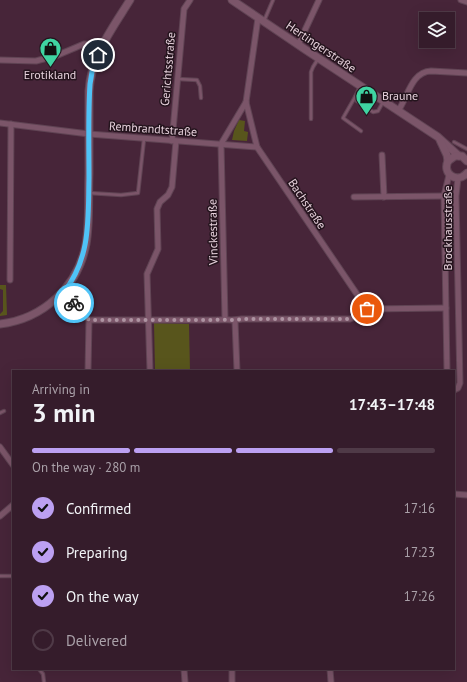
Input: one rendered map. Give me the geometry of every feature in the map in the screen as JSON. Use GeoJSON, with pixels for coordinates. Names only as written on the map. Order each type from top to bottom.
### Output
{"type":"FeatureCollection","features":[{"type":"Feature","properties":{"kind":"main road"},"geometry":{"type":"LineString","coordinates":[[0,324],[20,320],[49,305],[64,292],[75,276],[83,256],[88,222],[90,84],[93,66],[102,45],[130,0]]}},
{"type":"Feature","properties":{"kind":"main road","name":"Hertingerstraße"},"geometry":{"type":"LineString","coordinates":[[236,1],[298,45],[438,137],[459,156],[467,161]]}},
{"type":"Feature","properties":{"kind":"main road"},"geometry":{"type":"LineString","coordinates":[[438,137],[447,155],[448,161],[446,168],[449,175],[458,178],[467,173]]}},
{"type":"Feature","properties":{"kind":"main road"},"geometry":{"type":"LineString","coordinates":[[448,161],[453,156],[459,156]]}},
{"type":"Feature","properties":{"kind":"street","name":"Gerichtsstraße"},"geometry":{"type":"LineString","coordinates":[[150,370],[147,274],[158,249],[157,209],[160,202],[168,195],[172,187],[178,78],[184,9],[190,0]]}},
{"type":"Feature","properties":{"kind":"street"},"geometry":{"type":"LineString","coordinates":[[298,45],[319,0]]}},
{"type":"Feature","properties":{"kind":"street"},"geometry":{"type":"LineString","coordinates":[[461,0],[467,2]]}},
{"type":"Feature","properties":{"kind":"street","name":"Bachstraße"},"geometry":{"type":"LineString","coordinates":[[221,144],[246,102],[261,20]]}},
{"type":"Feature","properties":{"kind":"street"},"geometry":{"type":"LineString","coordinates":[[0,60],[36,60],[48,58],[84,44],[102,45]]}},
{"type":"Feature","properties":{"kind":"street"},"geometry":{"type":"LineString","coordinates":[[398,112],[404,103],[414,79],[419,74],[426,71],[467,72]]}},
{"type":"Feature","properties":{"kind":"street","name":"Bachstraße"},"geometry":{"type":"LineString","coordinates":[[246,102],[257,148],[367,309]]}},
{"type":"Feature","properties":{"kind":"street","name":"Rembrandtstraße"},"geometry":{"type":"LineString","coordinates":[[0,123],[89,134],[257,148]]}},
{"type":"Feature","properties":{"kind":"street"},"geometry":{"type":"LineString","coordinates":[[10,124],[10,280]]}},
{"type":"Feature","properties":{"kind":"street","name":"Vinckestraße"},"geometry":{"type":"LineString","coordinates":[[221,144],[225,319]]}},
{"type":"Feature","properties":{"kind":"street"},"geometry":{"type":"LineString","coordinates":[[382,155],[384,197]]}},
{"type":"Feature","properties":{"kind":"street","name":"Brockhausstraße"},"geometry":{"type":"LineString","coordinates":[[448,370],[444,196],[449,175]]}},
{"type":"Feature","properties":{"kind":"street","name":"Brockhausstraße"},"geometry":{"type":"LineString","coordinates":[[455,390],[458,388],[460,383],[456,196],[458,178]]}},
{"type":"Feature","properties":{"kind":"street"},"geometry":{"type":"LineString","coordinates":[[354,197],[444,196]]}},
{"type":"Feature","properties":{"kind":"street","name":"Brockhausstraße"},"geometry":{"type":"LineString","coordinates":[[446,276],[449,280],[458,278]]}},
{"type":"Feature","properties":{"kind":"street"},"geometry":{"type":"LineString","coordinates":[[64,292],[89,320],[88,370]]}},
{"type":"Feature","properties":{"kind":"street"},"geometry":{"type":"LineString","coordinates":[[89,320],[225,319],[235,321],[242,319],[350,319],[358,316],[367,309],[446,308]]}},
{"type":"Feature","properties":{"kind":"street"},"geometry":{"type":"LineString","coordinates":[[235,321],[237,370]]}},
{"type":"Feature","properties":{"kind":"street"},"geometry":{"type":"LineString","coordinates":[[0,447],[12,464]]}},
{"type":"Feature","properties":{"kind":"street"},"geometry":{"type":"LineString","coordinates":[[455,494],[467,495]]}},
{"type":"Feature","properties":{"kind":"street"},"geometry":{"type":"LineString","coordinates":[[0,516],[12,506]]}},
{"type":"Feature","properties":{"kind":"street"},"geometry":{"type":"LineString","coordinates":[[184,670],[185,682]]}},
{"type":"Feature","properties":{"kind":"street"},"geometry":{"type":"LineString","coordinates":[[232,670],[232,682]]}},
{"type":"Feature","properties":{"kind":"street"},"geometry":{"type":"LineString","coordinates":[[330,670],[331,682]]}},
{"type":"Feature","properties":{"kind":"lane"},"geometry":{"type":"LineString","coordinates":[[261,20],[273,0]]}},
{"type":"Feature","properties":{"kind":"lane"},"geometry":{"type":"LineString","coordinates":[[311,119],[311,72],[312,67],[318,58]]}},
{"type":"Feature","properties":{"kind":"lane"},"geometry":{"type":"LineString","coordinates":[[178,78],[197,80],[200,86],[201,98]]}},
{"type":"Feature","properties":{"kind":"lane"},"geometry":{"type":"LineString","coordinates":[[361,87],[343,118],[361,131]]}},
{"type":"Feature","properties":{"kind":"lane"},"geometry":{"type":"LineString","coordinates":[[355,97],[357,101],[373,112],[378,111],[384,102]]}},
{"type":"Feature","properties":{"kind":"lane"},"geometry":{"type":"LineString","coordinates":[[88,193],[138,194],[144,139]]}},
{"type":"Feature","properties":{"kind":"lane"},"geometry":{"type":"LineString","coordinates":[[454,142],[467,149]]}},
{"type":"Feature","properties":{"kind":"lane"},"geometry":{"type":"LineString","coordinates":[[0,413],[4,412]]}},
{"type":"Feature","properties":{"kind":"lane"},"geometry":{"type":"LineString","coordinates":[[0,576],[12,576]]}},
{"type":"Feature","properties":{"kind":"lane"},"geometry":{"type":"LineString","coordinates":[[40,670],[43,674],[44,682]]}},
{"type":"Feature","properties":{"kind":"shaded area"},"geometry":{"type":"Polygon","coordinates":[[[239,120],[245,121],[244,131],[248,132],[247,141],[232,140],[239,120]]]}},
{"type":"Feature","properties":{"kind":"shaded area"},"geometry":{"type":"Polygon","coordinates":[[[0,285],[6,285],[7,315],[0,316],[3,311],[3,290],[0,289],[0,285]]]}},
{"type":"Feature","properties":{"kind":"shaded area"},"geometry":{"type":"Polygon","coordinates":[[[154,323],[189,324],[190,370],[155,370],[154,323]]]}},
{"type":"Feature","properties":{"kind":"way so far"},"geometry":{"type":"LineString","coordinates":[[74,303],[89,320],[225,319],[235,321],[242,319],[350,319],[358,316],[367,309]]}},
{"type":"Feature","properties":{"kind":"place","name":"Erotikland"},"geometry":{"type":"Point","coordinates":[50,68]}},
{"type":"Feature","properties":{"kind":"place","name":"Braune"},"geometry":{"type":"Point","coordinates":[367,116]}},
{"type":"Feature","properties":{"kind":"route"},"geometry":{"type":"LineString","coordinates":[[74,303],[64,292],[80,266],[86,246],[88,222],[90,84],[93,66],[98,55]]}}]}
